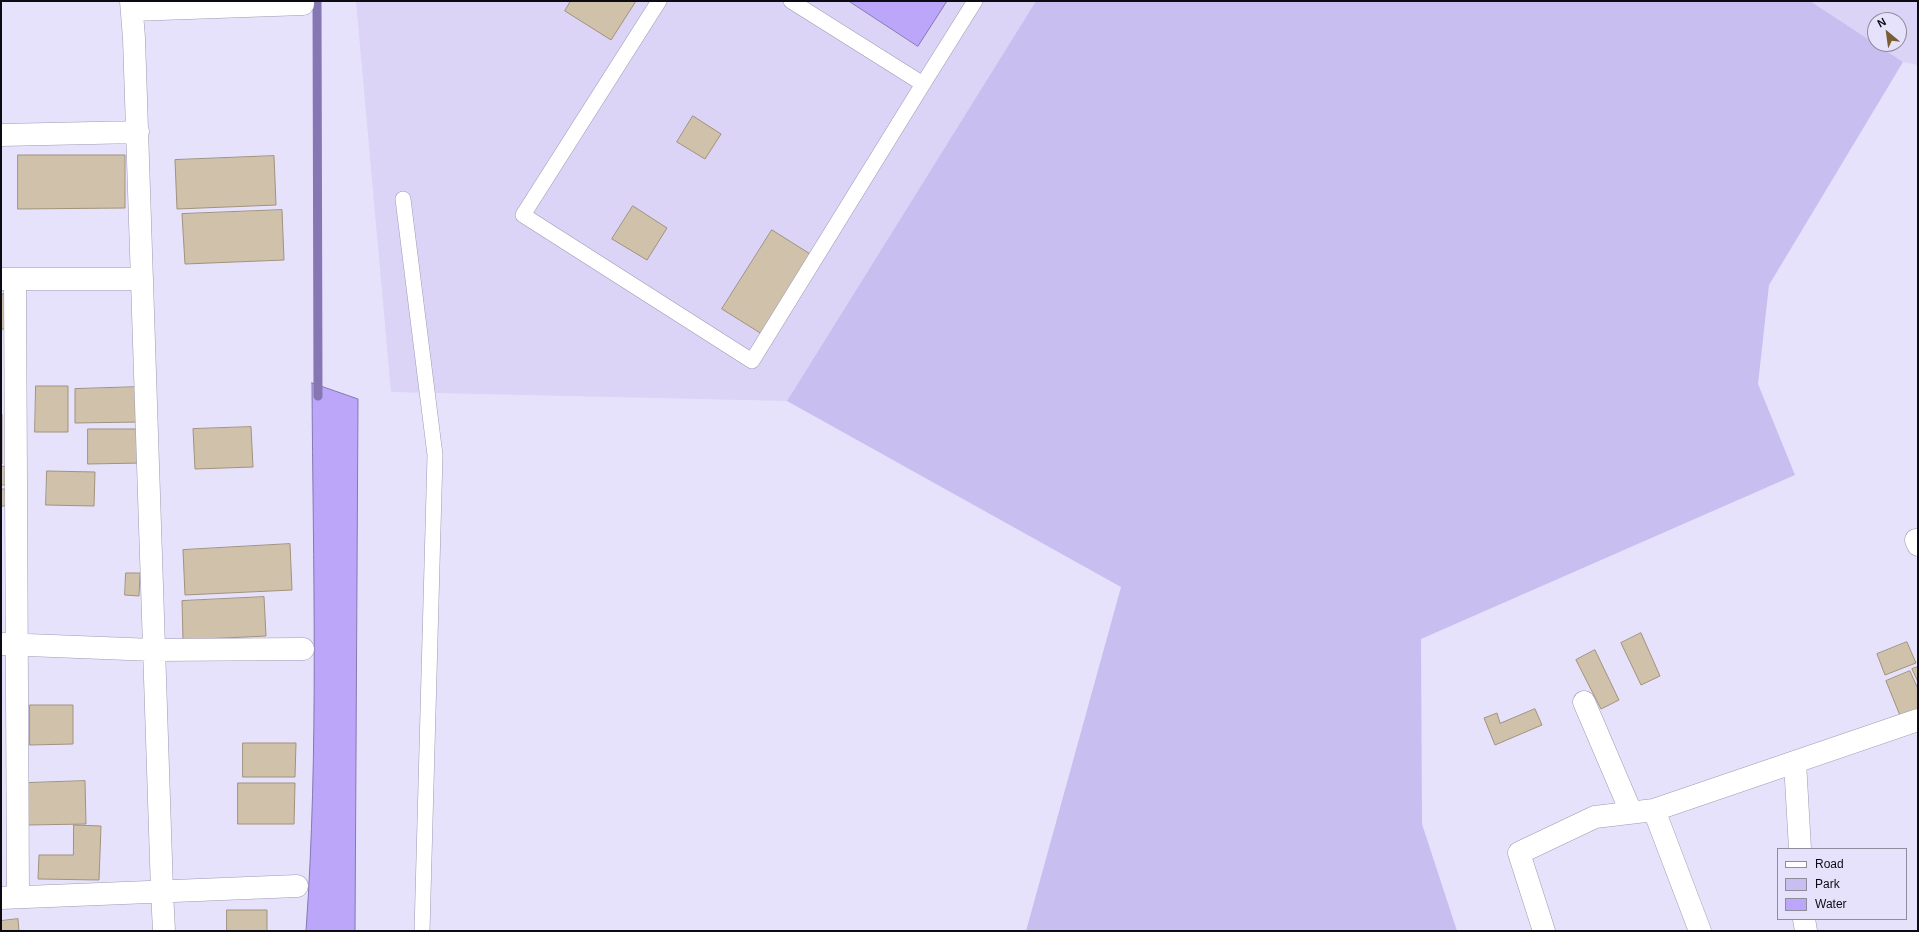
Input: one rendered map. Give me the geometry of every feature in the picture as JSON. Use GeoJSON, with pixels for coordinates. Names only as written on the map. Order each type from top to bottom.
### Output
{"type":"FeatureCollection","features":[{"type":"Feature","properties":{"kind":"street"},"geometry":{"type":"LineString","coordinates":[[164,931],[138,132],[134,38],[131,6],[303,4]]}},
{"type":"Feature","properties":{"kind":"street"},"geometry":{"type":"LineString","coordinates":[[1,135],[138,132]]}},
{"type":"Feature","properties":{"kind":"street"},"geometry":{"type":"LineString","coordinates":[[142,280],[8,279],[10,897],[297,886]]}},
{"type":"Feature","properties":{"kind":"street"},"geometry":{"type":"LineString","coordinates":[[8,644],[154,650],[303,649]]}},
{"type":"Feature","properties":{"kind":"street"},"geometry":{"type":"LineString","coordinates":[[1584,702],[1631,812]]}},
{"type":"Feature","properties":{"kind":"street"},"geometry":{"type":"LineString","coordinates":[[1544,931],[1519,853],[1595,817],[1654,810],[1918,720]]}},
{"type":"Feature","properties":{"kind":"street"},"geometry":{"type":"LineString","coordinates":[[1795,762],[1800,848]]}},
{"type":"Feature","properties":{"kind":"street"},"geometry":{"type":"LineString","coordinates":[[1654,810],[1700,931]]}},
{"type":"Feature","properties":{"kind":"street"},"geometry":{"type":"LineString","coordinates":[[1804,920],[1806,931]]}},
{"type":"Feature","properties":{"kind":"lane"},"geometry":{"type":"LineString","coordinates":[[659,1],[523,215],[752,361],[975,1]]}},
{"type":"Feature","properties":{"kind":"lane"},"geometry":{"type":"LineString","coordinates":[[791,1],[923,84]]}},
{"type":"Feature","properties":{"kind":"lane"},"geometry":{"type":"LineString","coordinates":[[403,199],[435,455],[422,931]]}},
{"type":"Feature","properties":{"kind":"shaded area"},"geometry":{"type":"Polygon","coordinates":[[[356,1],[1036,1],[787,401],[391,392],[356,1]]]}},
{"type":"Feature","properties":{"kind":"shaded area"},"geometry":{"type":"Polygon","coordinates":[[[1810,1],[1918,1],[1918,65],[1903,62],[1888,52],[1907,52],[1907,12],[1867,12],[1867,39],[1810,1]]]}},
{"type":"Feature","properties":{"kind":"green space"},"geometry":{"type":"Polygon","coordinates":[[[1036,1],[1810,1],[1867,38],[1867,52],[1888,52],[1903,62],[1769,285],[1758,384],[1795,475],[1421,639],[1422,824],[1457,931],[1026,931],[1121,587],[787,401],[1036,1]]]}},
{"type":"Feature","properties":{"kind":"water"},"geometry":{"type":"Polygon","coordinates":[[[849,1],[947,1],[918,46],[849,1]]]}},
{"type":"Feature","properties":{"kind":"water"},"geometry":{"type":"Polygon","coordinates":[[[312,383],[358,399],[355,931],[306,931],[313,794],[314,726],[312,383]]]}},
{"type":"Feature","properties":{"kind":"building"},"geometry":{"type":"Polygon","coordinates":[[[571,1],[636,1],[611,40],[565,11],[571,1]]]}},
{"type":"Feature","properties":{"kind":"building"},"geometry":{"type":"Polygon","coordinates":[[[693,116],[721,134],[705,159],[677,142],[693,116]]]}},
{"type":"Feature","properties":{"kind":"building"},"geometry":{"type":"Polygon","coordinates":[[[18,155],[125,155],[125,208],[18,209],[18,155]]]}},
{"type":"Feature","properties":{"kind":"building"},"geometry":{"type":"Polygon","coordinates":[[[274,156],[276,205],[177,209],[175,160],[274,156]]]}},
{"type":"Feature","properties":{"kind":"building"},"geometry":{"type":"Polygon","coordinates":[[[633,206],[667,228],[647,260],[612,239],[633,206]]]}},
{"type":"Feature","properties":{"kind":"building"},"geometry":{"type":"Polygon","coordinates":[[[282,210],[284,260],[185,264],[182,214],[282,210]]]}},
{"type":"Feature","properties":{"kind":"building"},"geometry":{"type":"Polygon","coordinates":[[[772,230],[815,257],[765,336],[722,309],[772,230]]]}},
{"type":"Feature","properties":{"kind":"building"},"geometry":{"type":"Polygon","coordinates":[[[1,294],[12,294],[12,329],[1,329],[1,294]]]}},
{"type":"Feature","properties":{"kind":"building"},"geometry":{"type":"Polygon","coordinates":[[[36,386],[68,386],[68,432],[35,432],[36,386]]]}},
{"type":"Feature","properties":{"kind":"building"},"geometry":{"type":"Polygon","coordinates":[[[139,387],[139,422],[75,423],[75,389],[139,387]]]}},
{"type":"Feature","properties":{"kind":"building"},"geometry":{"type":"Polygon","coordinates":[[[2,415],[2,464],[1,464],[1,416],[2,415]]]}},
{"type":"Feature","properties":{"kind":"building"},"geometry":{"type":"Polygon","coordinates":[[[251,427],[253,467],[195,469],[193,429],[251,427]]]}},
{"type":"Feature","properties":{"kind":"building"},"geometry":{"type":"Polygon","coordinates":[[[88,429],[142,429],[142,463],[88,464],[88,429]]]}},
{"type":"Feature","properties":{"kind":"building"},"geometry":{"type":"Polygon","coordinates":[[[1,466],[8,467],[7,485],[1,485],[1,466]]]}},
{"type":"Feature","properties":{"kind":"building"},"geometry":{"type":"Polygon","coordinates":[[[47,471],[95,472],[94,506],[46,505],[47,471]]]}},
{"type":"Feature","properties":{"kind":"building"},"geometry":{"type":"Polygon","coordinates":[[[1,489],[6,489],[6,506],[1,506],[1,489]]]}},
{"type":"Feature","properties":{"kind":"building"},"geometry":{"type":"Polygon","coordinates":[[[290,544],[292,590],[185,595],[183,550],[290,544]]]}},
{"type":"Feature","properties":{"kind":"building"},"geometry":{"type":"Polygon","coordinates":[[[126,573],[140,573],[139,596],[125,595],[126,573]]]}},
{"type":"Feature","properties":{"kind":"building"},"geometry":{"type":"Polygon","coordinates":[[[264,597],[266,636],[183,640],[182,601],[264,597]]]}},
{"type":"Feature","properties":{"kind":"building"},"geometry":{"type":"Polygon","coordinates":[[[1641,633],[1660,676],[1641,685],[1621,643],[1641,633]]]}},
{"type":"Feature","properties":{"kind":"building"},"geometry":{"type":"Polygon","coordinates":[[[1907,642],[1916,663],[1885,675],[1877,654],[1907,642]]]}},
{"type":"Feature","properties":{"kind":"building"},"geometry":{"type":"Polygon","coordinates":[[[1595,650],[1619,700],[1601,709],[1576,660],[1595,650]]]}},
{"type":"Feature","properties":{"kind":"building"},"geometry":{"type":"Polygon","coordinates":[[[1918,667],[1918,682],[1912,669],[1918,667]]]}},
{"type":"Feature","properties":{"kind":"building"},"geometry":{"type":"Polygon","coordinates":[[[1910,671],[1918,689],[1918,710],[1901,718],[1886,681],[1910,671]]]}},
{"type":"Feature","properties":{"kind":"building"},"geometry":{"type":"Polygon","coordinates":[[[30,705],[73,705],[73,744],[30,745],[30,705]]]}},
{"type":"Feature","properties":{"kind":"building"},"geometry":{"type":"Polygon","coordinates":[[[1535,709],[1542,725],[1495,745],[1484,718],[1497,713],[1500,723],[1535,709]]]}},
{"type":"Feature","properties":{"kind":"building"},"geometry":{"type":"Polygon","coordinates":[[[243,743],[296,743],[295,777],[243,777],[243,743]]]}},
{"type":"Feature","properties":{"kind":"building"},"geometry":{"type":"Polygon","coordinates":[[[85,781],[86,824],[28,825],[27,783],[85,781]]]}},
{"type":"Feature","properties":{"kind":"building"},"geometry":{"type":"Polygon","coordinates":[[[238,783],[295,783],[294,824],[238,824],[238,783]]]}},
{"type":"Feature","properties":{"kind":"building"},"geometry":{"type":"Polygon","coordinates":[[[74,825],[101,826],[99,880],[38,879],[39,855],[73,855],[74,825]]]}},
{"type":"Feature","properties":{"kind":"building"},"geometry":{"type":"Polygon","coordinates":[[[227,910],[267,910],[267,931],[227,931],[227,910]]]}},
{"type":"Feature","properties":{"kind":"building"},"geometry":{"type":"Polygon","coordinates":[[[18,919],[19,931],[1,931],[1,921],[18,919]]]}},
{"type":"Feature","properties":{"kind":"waterway"},"geometry":{"type":"LineString","coordinates":[[317,1],[318,396]]}}]}
